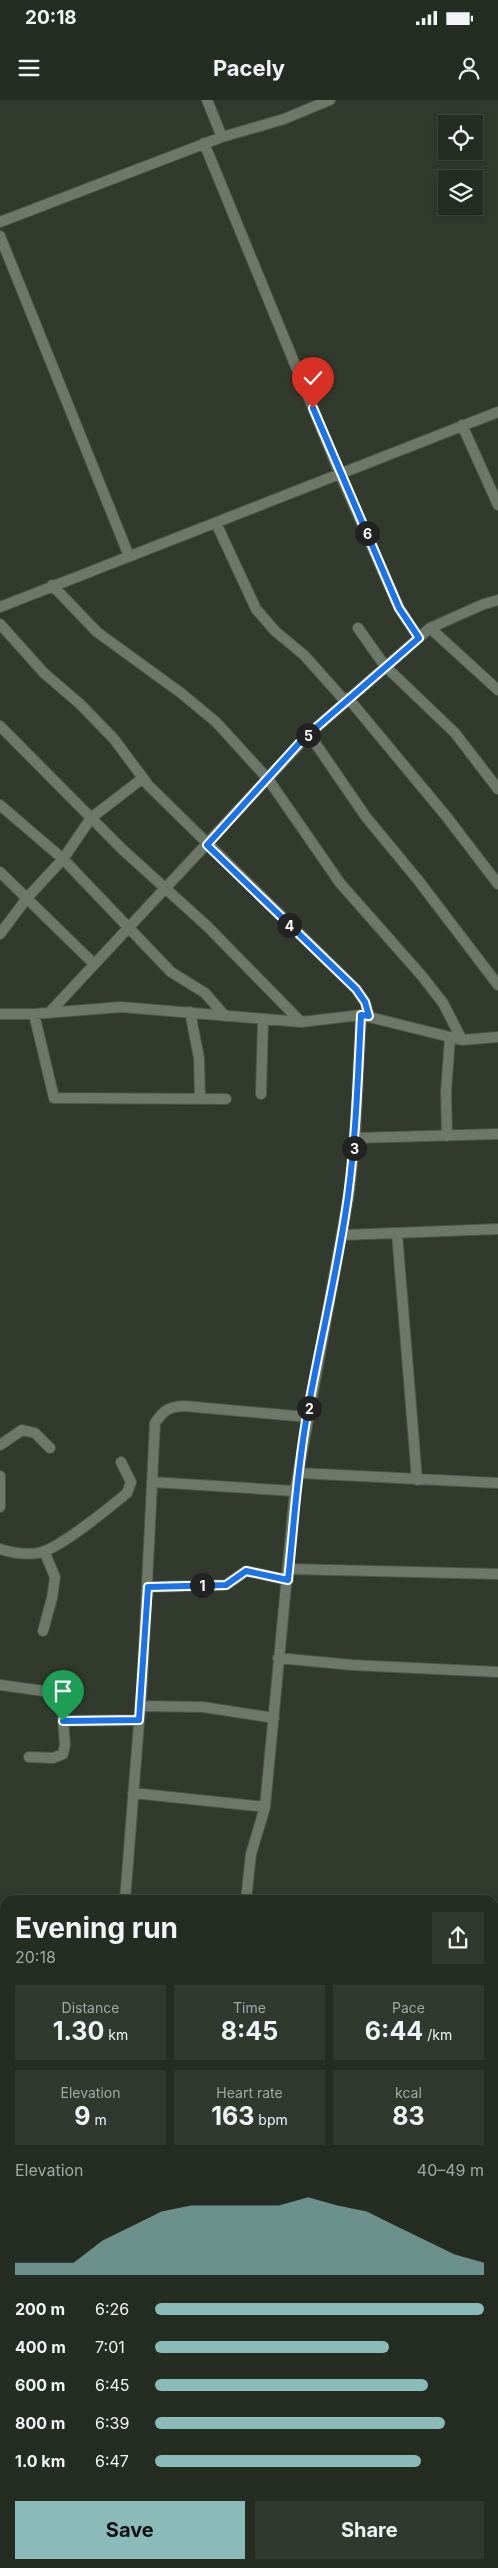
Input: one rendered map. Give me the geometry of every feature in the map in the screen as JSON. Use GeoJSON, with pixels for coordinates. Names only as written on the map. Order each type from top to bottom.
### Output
{"type":"FeatureCollection","features":[{"type":"Feature","properties":{"kind":"street"},"geometry":{"type":"LineString","coordinates":[[207,100],[222,137]]}},
{"type":"Feature","properties":{"kind":"street"},"geometry":{"type":"LineString","coordinates":[[0,222],[204,143],[284,118],[330,100]]}},
{"type":"Feature","properties":{"kind":"street"},"geometry":{"type":"LineString","coordinates":[[204,143],[340,474],[399,608],[419,638]]}},
{"type":"Feature","properties":{"kind":"street"},"geometry":{"type":"LineString","coordinates":[[0,236],[129,556]]}},
{"type":"Feature","properties":{"kind":"street"},"geometry":{"type":"LineString","coordinates":[[0,607],[52,585],[216,523],[498,412]]}},
{"type":"Feature","properties":{"kind":"street"},"geometry":{"type":"LineString","coordinates":[[462,425],[498,505]]}},
{"type":"Feature","properties":{"kind":"street"},"geometry":{"type":"LineString","coordinates":[[216,523],[256,609],[275,631],[304,655],[347,699],[446,816],[498,884]]}},
{"type":"Feature","properties":{"kind":"street"},"geometry":{"type":"LineString","coordinates":[[52,585],[97,632],[181,693],[216,722],[268,779],[340,883],[422,976],[443,1003],[462,1040]]}},
{"type":"Feature","properties":{"kind":"street"},"geometry":{"type":"LineString","coordinates":[[49,1013],[93,963],[167,888],[309,734],[347,699],[430,628],[484,604],[498,600]]}},
{"type":"Feature","properties":{"kind":"street"},"geometry":{"type":"LineString","coordinates":[[0,624],[44,673],[80,704],[114,739],[143,778],[207,845],[356,989],[365,1002],[355,1138],[343,1235],[307,1416],[295,1491],[265,1807],[251,1854],[247,1895]]}},
{"type":"Feature","properties":{"kind":"street"},"geometry":{"type":"LineString","coordinates":[[358,628],[385,666],[455,732],[498,789]]}},
{"type":"Feature","properties":{"kind":"street"},"geometry":{"type":"LineString","coordinates":[[430,628],[498,690]]}},
{"type":"Feature","properties":{"kind":"street"},"geometry":{"type":"LineString","coordinates":[[0,726],[91,818],[167,888],[301,1022]]}},
{"type":"Feature","properties":{"kind":"street"},"geometry":{"type":"LineString","coordinates":[[309,734],[366,817],[430,894],[498,985]]}},
{"type":"Feature","properties":{"kind":"street"},"geometry":{"type":"LineString","coordinates":[[0,934],[27,898],[63,858],[91,818],[143,778]]}},
{"type":"Feature","properties":{"kind":"street"},"geometry":{"type":"LineString","coordinates":[[0,805],[63,858],[171,972],[205,993],[225,1016]]}},
{"type":"Feature","properties":{"kind":"street"},"geometry":{"type":"LineString","coordinates":[[0,872],[93,963]]}},
{"type":"Feature","properties":{"kind":"street"},"geometry":{"type":"LineString","coordinates":[[0,1014],[34,1014],[121,1007],[301,1022],[365,1015],[462,1040],[498,1037]]}},
{"type":"Feature","properties":{"kind":"street"},"geometry":{"type":"LineString","coordinates":[[190,1012],[199,1058],[200,1099]]}},
{"type":"Feature","properties":{"kind":"street"},"geometry":{"type":"LineString","coordinates":[[34,1014],[54,1098],[226,1099]]}},
{"type":"Feature","properties":{"kind":"street"},"geometry":{"type":"LineString","coordinates":[[261,1094],[263,1020]]}},
{"type":"Feature","properties":{"kind":"street"},"geometry":{"type":"LineString","coordinates":[[447,1136],[446,1092],[450,1038]]}},
{"type":"Feature","properties":{"kind":"street"},"geometry":{"type":"LineString","coordinates":[[355,1138],[498,1134]]}},
{"type":"Feature","properties":{"kind":"street"},"geometry":{"type":"LineString","coordinates":[[343,1235],[498,1229]]}},
{"type":"Feature","properties":{"kind":"street"},"geometry":{"type":"LineString","coordinates":[[398,1233],[417,1480]]}},
{"type":"Feature","properties":{"kind":"street"},"geometry":{"type":"LineString","coordinates":[[125,1895],[148,1587],[155,1423],[163,1411],[170,1407],[184,1406],[307,1416]]}},
{"type":"Feature","properties":{"kind":"street"},"geometry":{"type":"LineString","coordinates":[[0,1445],[22,1430],[35,1433],[50,1448]]}},
{"type":"Feature","properties":{"kind":"street"},"geometry":{"type":"LineString","coordinates":[[0,1549],[16,1554],[44,1552],[59,1543],[127,1493],[131,1482],[122,1462]]}},
{"type":"Feature","properties":{"kind":"street"},"geometry":{"type":"LineString","coordinates":[[299,1473],[498,1483]]}},
{"type":"Feature","properties":{"kind":"street"},"geometry":{"type":"LineString","coordinates":[[0,1476],[0,1507]]}},
{"type":"Feature","properties":{"kind":"street"},"geometry":{"type":"LineString","coordinates":[[152,1482],[295,1491]]}},
{"type":"Feature","properties":{"kind":"street"},"geometry":{"type":"LineString","coordinates":[[43,1631],[52,1598],[55,1576],[44,1552]]}},
{"type":"Feature","properties":{"kind":"street"},"geometry":{"type":"LineString","coordinates":[[148,1587],[226,1585],[246,1571],[288,1575],[498,1574]]}},
{"type":"Feature","properties":{"kind":"street"},"geometry":{"type":"LineString","coordinates":[[278,1658],[352,1665],[498,1672]]}},
{"type":"Feature","properties":{"kind":"street"},"geometry":{"type":"LineString","coordinates":[[0,1685],[44,1691],[56,1698],[62,1708],[65,1745],[63,1754],[53,1758],[29,1757]]}},
{"type":"Feature","properties":{"kind":"street"},"geometry":{"type":"LineString","coordinates":[[140,1706],[203,1707],[274,1718]]}},
{"type":"Feature","properties":{"kind":"street"},"geometry":{"type":"LineString","coordinates":[[63,1721],[139,1720]]}},
{"type":"Feature","properties":{"kind":"street"},"geometry":{"type":"LineString","coordinates":[[133,1793],[265,1807]]}},
{"type":"Feature","properties":{"kind":"route"},"geometry":{"type":"LineString","coordinates":[[63,1721],[139,1720],[148,1587],[226,1585],[235,1576],[246,1571],[288,1580],[295,1491],[307,1416],[343,1235],[355,1138],[361,1015],[369,1016],[365,1002],[356,989],[207,845],[303,739],[419,638],[399,608],[313,408]]}}]}
